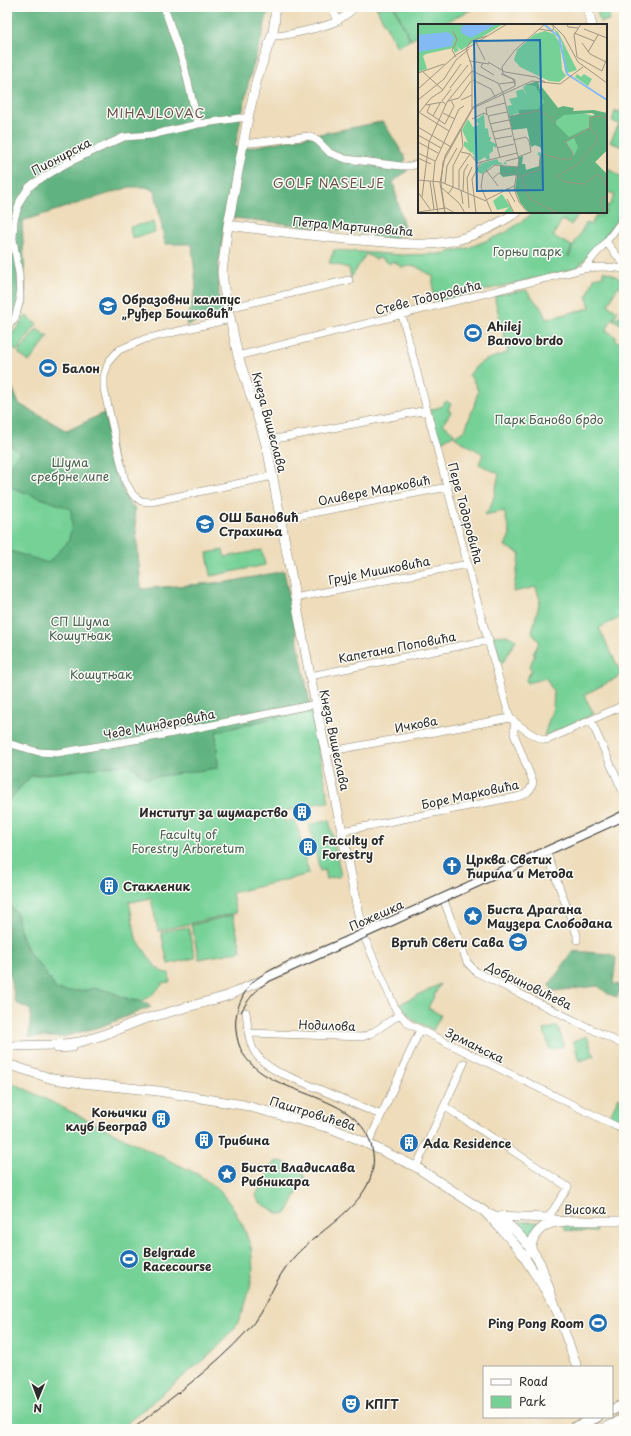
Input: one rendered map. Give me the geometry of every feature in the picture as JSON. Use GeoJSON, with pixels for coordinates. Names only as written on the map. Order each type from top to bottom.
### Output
{"type":"FeatureCollection","features":[{"type":"Feature","properties":{"kind":"main road"},"geometry":{"type":"LineString","coordinates":[[574,1428],[596,1418]]}},
{"type":"Feature","properties":{"kind":"main road"},"geometry":{"type":"LineString","coordinates":[[600,1418],[610,1422],[621,1421]]}},
{"type":"Feature","properties":{"kind":"main road"},"geometry":{"type":"LineString","coordinates":[[604,1429],[621,1421]]}},
{"type":"Feature","properties":{"kind":"street"},"geometry":{"type":"LineString","coordinates":[[164,7],[184,65],[198,124]]}},
{"type":"Feature","properties":{"kind":"street","name":"Кнеза Вишеслава"},"geometry":{"type":"LineString","coordinates":[[275,7],[272,36],[257,79],[248,118],[228,224],[222,272],[224,289],[238,356],[265,441],[273,476],[294,598],[363,934]]}},
{"type":"Feature","properties":{"kind":"street"},"geometry":{"type":"LineString","coordinates":[[332,7],[338,21]]}},
{"type":"Feature","properties":{"kind":"street"},"geometry":{"type":"LineString","coordinates":[[272,36],[281,36],[338,21],[355,7]]}},
{"type":"Feature","properties":{"kind":"street"},"geometry":{"type":"LineString","coordinates":[[586,7],[592,24]]}},
{"type":"Feature","properties":{"kind":"street","name":"Пионирска"},"geometry":{"type":"LineString","coordinates":[[7,327],[15,318],[20,300],[19,274],[13,239],[13,229],[17,208],[28,188],[67,163],[124,137],[152,135],[198,124],[248,118]]}},
{"type":"Feature","properties":{"kind":"street"},"geometry":{"type":"LineString","coordinates":[[244,143],[309,136],[318,141],[328,152],[338,157],[379,164],[411,166],[418,163]]}},
{"type":"Feature","properties":{"kind":"street","name":"Петра Мартиновића"},"geometry":{"type":"LineString","coordinates":[[228,224],[353,241],[433,244],[452,241],[476,234],[500,223],[515,213]]}},
{"type":"Feature","properties":{"kind":"street"},"geometry":{"type":"LineString","coordinates":[[582,269],[606,242],[624,218]]}},
{"type":"Feature","properties":{"kind":"street"},"geometry":{"type":"LineString","coordinates":[[606,242],[624,264]]}},
{"type":"Feature","properties":{"kind":"street","name":"Стеве Тодоровића"},"geometry":{"type":"LineString","coordinates":[[238,356],[582,269],[596,266],[624,268]]}},
{"type":"Feature","properties":{"kind":"street"},"geometry":{"type":"LineString","coordinates":[[228,308],[349,280]]}},
{"type":"Feature","properties":{"kind":"street","name":"Пере Тодоровића"},"geometry":{"type":"LineString","coordinates":[[402,315],[468,564],[513,720]]}},
{"type":"Feature","properties":{"kind":"street"},"geometry":{"type":"LineString","coordinates":[[230,319],[145,339],[119,350],[109,361],[104,376],[104,389],[122,471],[132,495],[141,501],[151,502],[273,476]]}},
{"type":"Feature","properties":{"kind":"street"},"geometry":{"type":"LineString","coordinates":[[265,441],[427,410]]}},
{"type":"Feature","properties":{"kind":"street","name":"Оливере Марковић"},"geometry":{"type":"LineString","coordinates":[[281,519],[448,487]]}},
{"type":"Feature","properties":{"kind":"street","name":"Грује Мишковића"},"geometry":{"type":"LineString","coordinates":[[294,598],[468,564]]}},
{"type":"Feature","properties":{"kind":"street","name":"Капетана Поповића"},"geometry":{"type":"LineString","coordinates":[[310,676],[489,640]]}},
{"type":"Feature","properties":{"kind":"street","name":"Чеде Миндеровића"},"geometry":{"type":"LineString","coordinates":[[7,743],[39,752],[57,753],[158,736],[316,704]]}},
{"type":"Feature","properties":{"kind":"street"},"geometry":{"type":"LineString","coordinates":[[513,720],[539,738],[547,740],[624,705]]}},
{"type":"Feature","properties":{"kind":"street","name":"Ичкова"},"geometry":{"type":"LineString","coordinates":[[326,752],[513,720]]}},
{"type":"Feature","properties":{"kind":"street","name":"Боре Марковића"},"geometry":{"type":"LineString","coordinates":[[342,832],[505,799],[526,793],[533,786],[533,782],[514,734],[513,720]]}},
{"type":"Feature","properties":{"kind":"street"},"geometry":{"type":"LineString","coordinates":[[591,721],[624,794]]}},
{"type":"Feature","properties":{"kind":"street","name":"Пожешка"},"geometry":{"type":"LineString","coordinates":[[7,1046],[76,1043],[132,1023],[227,996],[624,816]]}},
{"type":"Feature","properties":{"kind":"street"},"geometry":{"type":"LineString","coordinates":[[546,851],[577,936],[577,940]]}},
{"type":"Feature","properties":{"kind":"street","name":"Добриновићева"},"geometry":{"type":"LineString","coordinates":[[443,898],[467,962],[476,972],[624,1045]]}},
{"type":"Feature","properties":{"kind":"street","name":"Зрмањска"},"geometry":{"type":"LineString","coordinates":[[363,934],[396,1010],[399,1015],[409,1024],[624,1130]]}},
{"type":"Feature","properties":{"kind":"street"},"geometry":{"type":"LineString","coordinates":[[246,1012],[248,1033],[252,1048],[262,1062],[278,1072],[381,1114]]}},
{"type":"Feature","properties":{"kind":"street","name":"Нодилова"},"geometry":{"type":"LineString","coordinates":[[248,1033],[362,1037],[372,1033],[399,1015]]}},
{"type":"Feature","properties":{"kind":"street"},"geometry":{"type":"LineString","coordinates":[[368,1144],[420,1030]]}},
{"type":"Feature","properties":{"kind":"street"},"geometry":{"type":"LineString","coordinates":[[7,1051],[73,1048]]}},
{"type":"Feature","properties":{"kind":"street"},"geometry":{"type":"LineString","coordinates":[[416,1167],[464,1063]]}},
{"type":"Feature","properties":{"kind":"street","name":"Паштровићева"},"geometry":{"type":"LineString","coordinates":[[7,1064],[53,1079],[164,1091],[243,1105],[332,1129],[368,1144],[416,1167],[484,1211],[519,1249],[553,1302]]}},
{"type":"Feature","properties":{"kind":"street"},"geometry":{"type":"LineString","coordinates":[[444,1106],[568,1187],[548,1218]]}},
{"type":"Feature","properties":{"kind":"street"},"geometry":{"type":"LineString","coordinates":[[484,1211],[494,1216],[548,1218],[559,1221]]}},
{"type":"Feature","properties":{"kind":"street","name":"Паштровићева"},"geometry":{"type":"LineString","coordinates":[[494,1216],[510,1226],[531,1248],[542,1266],[553,1302],[577,1366]]}},
{"type":"Feature","properties":{"kind":"street","name":"Висока"},"geometry":{"type":"LineString","coordinates":[[531,1267],[532,1241],[538,1232],[549,1224],[559,1221],[624,1222]]}},
{"type":"Feature","properties":{"kind":"street"},"geometry":{"type":"LineString","coordinates":[[574,1428],[583,1418]]}},
{"type":"Feature","properties":{"kind":"green space"},"geometry":{"type":"Polygon","coordinates":[[[7,7],[267,7],[268,10],[263,33],[249,80],[235,147],[247,148],[381,122],[384,123],[406,159],[400,167],[408,170],[393,182],[406,236],[396,235],[396,242],[372,239],[373,234],[226,217],[218,267],[219,295],[224,315],[186,325],[196,287],[192,244],[165,244],[155,191],[146,187],[130,187],[22,221],[26,301],[21,319],[7,333],[7,7]]]}},
{"type":"Feature","properties":{"kind":"green space"},"geometry":{"type":"Polygon","coordinates":[[[376,7],[394,7],[410,40],[397,47],[376,7]]]}},
{"type":"Feature","properties":{"kind":"green space"},"geometry":{"type":"Polygon","coordinates":[[[395,7],[477,7],[442,24],[418,24],[418,36],[411,40],[395,7]]]}},
{"type":"Feature","properties":{"kind":"green space"},"geometry":{"type":"Polygon","coordinates":[[[596,7],[608,7],[610,20],[600,22],[596,7]]]}},
{"type":"Feature","properties":{"kind":"green space"},"geometry":{"type":"Polygon","coordinates":[[[624,93],[624,141],[622,147],[610,142],[619,124],[612,121],[615,111],[622,112],[624,93]]]}},
{"type":"Feature","properties":{"kind":"green space","name":"Горњи парк"},"geometry":{"type":"Polygon","coordinates":[[[607,168],[624,179],[624,211],[597,246],[577,268],[436,302],[433,294],[433,276],[415,266],[402,267],[392,261],[390,264],[379,257],[377,260],[366,254],[351,278],[349,268],[329,263],[334,250],[401,255],[440,254],[468,248],[505,233],[534,213],[579,213],[571,225],[562,220],[553,236],[572,246],[568,256],[569,257],[573,246],[586,223],[591,225],[596,215],[600,216],[602,213],[607,213],[607,205],[609,206],[615,195],[607,191],[607,168]]]}},
{"type":"Feature","properties":{"kind":"green space"},"geometry":{"type":"Polygon","coordinates":[[[153,222],[155,232],[132,238],[130,227],[153,222]]]}},
{"type":"Feature","properties":{"kind":"green space","name":"Парк Баново брдо"},"geometry":{"type":"Polygon","coordinates":[[[603,271],[612,274],[624,282],[624,289],[618,286],[608,305],[618,311],[613,319],[620,316],[624,310],[624,330],[621,329],[623,325],[612,319],[606,330],[616,337],[615,340],[624,345],[624,616],[599,628],[622,675],[584,695],[594,714],[544,736],[553,707],[554,693],[546,678],[527,683],[526,680],[532,669],[529,667],[539,642],[532,632],[540,600],[536,587],[513,592],[520,554],[505,546],[510,534],[504,511],[484,515],[492,502],[499,474],[479,464],[483,454],[454,437],[465,430],[478,391],[469,375],[482,362],[508,352],[495,300],[496,295],[526,290],[541,308],[546,319],[590,308],[587,297],[594,278],[603,276],[603,271]]]}},
{"type":"Feature","properties":{"kind":"green space"},"geometry":{"type":"Polygon","coordinates":[[[26,316],[37,324],[17,351],[7,344],[7,341],[26,316]]]}},
{"type":"Feature","properties":{"kind":"green space"},"geometry":{"type":"Polygon","coordinates":[[[37,329],[48,337],[29,362],[18,353],[37,329]]]}},
{"type":"Feature","properties":{"kind":"green space"},"geometry":{"type":"Polygon","coordinates":[[[7,376],[19,404],[67,431],[104,413],[121,487],[129,504],[134,508],[141,589],[228,582],[51,761],[218,767],[216,732],[311,709],[329,802],[282,812],[285,822],[292,820],[296,822],[309,874],[232,893],[236,913],[158,931],[151,898],[131,902],[129,901],[136,938],[155,966],[162,972],[169,973],[170,982],[161,983],[162,985],[152,995],[142,1001],[131,1000],[100,989],[66,995],[53,990],[42,970],[29,953],[10,904],[7,901],[7,376]]]}},
{"type":"Feature","properties":{"kind":"green space","name":"Кошутњак"},"geometry":{"type":"Polygon","coordinates":[[[7,376],[19,404],[67,431],[104,413],[121,487],[129,504],[134,508],[141,589],[228,582],[284,571],[311,709],[216,732],[218,768],[146,778],[129,764],[31,776],[7,802],[7,550],[48,563],[68,542],[72,527],[71,509],[7,486],[7,467],[20,452],[7,444],[7,376]]]}},
{"type":"Feature","properties":{"kind":"green space"},"geometry":{"type":"Polygon","coordinates":[[[446,401],[451,404],[448,410],[451,412],[443,424],[455,434],[439,443],[430,410],[440,407],[446,401]]]}},
{"type":"Feature","properties":{"kind":"green space"},"geometry":{"type":"Polygon","coordinates":[[[223,550],[225,557],[262,550],[265,565],[211,576],[207,553],[223,550]]]}},
{"type":"Feature","properties":{"kind":"green space"},"geometry":{"type":"Polygon","coordinates":[[[507,635],[516,640],[502,664],[493,636],[507,635]]]}},
{"type":"Feature","properties":{"kind":"green space"},"geometry":{"type":"Polygon","coordinates":[[[329,820],[341,876],[327,879],[325,870],[320,871],[309,825],[329,820]]]}},
{"type":"Feature","properties":{"kind":"green space"},"geometry":{"type":"Polygon","coordinates":[[[7,901],[17,914],[22,939],[29,953],[43,969],[56,989],[65,991],[87,990],[93,988],[108,991],[131,1000],[142,1001],[151,1007],[102,1026],[63,1037],[29,1037],[31,1010],[16,1003],[7,963],[7,901]]]}},
{"type":"Feature","properties":{"kind":"green space"},"geometry":{"type":"Polygon","coordinates":[[[233,915],[241,951],[199,959],[191,925],[233,915]]]}},
{"type":"Feature","properties":{"kind":"green space"},"geometry":{"type":"Polygon","coordinates":[[[188,927],[195,958],[168,964],[161,932],[188,927]]]}},
{"type":"Feature","properties":{"kind":"green space"},"geometry":{"type":"Polygon","coordinates":[[[573,951],[610,954],[616,958],[613,984],[622,985],[617,997],[608,994],[598,986],[553,991],[549,985],[573,951]]]}},
{"type":"Feature","properties":{"kind":"green space"},"geometry":{"type":"Polygon","coordinates":[[[440,984],[428,1008],[441,1015],[433,1030],[413,1020],[400,1004],[440,984]]]}},
{"type":"Feature","properties":{"kind":"green space"},"geometry":{"type":"Polygon","coordinates":[[[558,1026],[564,1046],[550,1050],[544,1030],[558,1026]]]}},
{"type":"Feature","properties":{"kind":"green space"},"geometry":{"type":"Polygon","coordinates":[[[587,1036],[594,1056],[580,1061],[573,1041],[587,1036]]]}},
{"type":"Feature","properties":{"kind":"green space","name":"Belgrade Racecourse"},"geometry":{"type":"Polygon","coordinates":[[[7,1080],[199,1175],[219,1190],[231,1205],[243,1226],[251,1247],[253,1270],[250,1288],[244,1309],[236,1326],[215,1350],[120,1429],[7,1429],[7,1080]]]}},
{"type":"Feature","properties":{"kind":"green space"},"geometry":{"type":"Polygon","coordinates":[[[619,1097],[624,1100],[624,1126],[608,1119],[619,1097]]]}},
{"type":"Feature","properties":{"kind":"green space"},"geometry":{"type":"Polygon","coordinates":[[[281,1161],[302,1172],[305,1178],[286,1214],[279,1214],[258,1201],[256,1195],[274,1162],[281,1161]]]}},
{"type":"Feature","properties":{"kind":"green space"},"geometry":{"type":"Polygon","coordinates":[[[506,1221],[539,1222],[544,1222],[528,1242],[506,1221]]]}},
{"type":"Feature","properties":{"kind":"green space"},"geometry":{"type":"Polygon","coordinates":[[[565,1225],[595,1227],[596,1232],[566,1230],[564,1227],[565,1225]]]}},
{"type":"Feature","properties":{"kind":"tram line"},"geometry":{"type":"LineString","coordinates":[[133,1429],[207,1370],[247,1331],[260,1313],[287,1265],[305,1246],[346,1212],[358,1199],[367,1186],[372,1171],[373,1154],[365,1131],[349,1114],[327,1102],[280,1083],[259,1071],[243,1054],[236,1030],[236,1018],[240,1001],[249,986],[255,980],[276,967],[624,810]]}},
{"type":"Feature","properties":{"kind":"tram line"},"geometry":{"type":"LineString","coordinates":[[241,1012],[253,994],[270,981],[624,821]]}},
{"type":"Feature","properties":{"kind":"place","name":"Образовни кампус „Руђер Бошковић”"},"geometry":{"type":"Point","coordinates":[108,306]}},
{"type":"Feature","properties":{"kind":"place","name":"Ahilej Banovo brdo"},"geometry":{"type":"Point","coordinates":[473,333]}},
{"type":"Feature","properties":{"kind":"place","name":"Балон"},"geometry":{"type":"Point","coordinates":[48,368]}},
{"type":"Feature","properties":{"kind":"place","name":"ОШ Бановић Страхиња"},"geometry":{"type":"Point","coordinates":[205,524]}},
{"type":"Feature","properties":{"kind":"place","name":"Институт за шумарство"},"geometry":{"type":"Point","coordinates":[302,812]}},
{"type":"Feature","properties":{"kind":"place","name":"Faculty of Forestry"},"geometry":{"type":"Point","coordinates":[308,847]}},
{"type":"Feature","properties":{"kind":"place","name":"Црква Светих Ћирила и Метода"},"geometry":{"type":"Point","coordinates":[452,866]}},
{"type":"Feature","properties":{"kind":"place","name":"Стакленик"},"geometry":{"type":"Point","coordinates":[109,886]}},
{"type":"Feature","properties":{"kind":"place","name":"Биста Драгана Маузера Слободана"},"geometry":{"type":"Point","coordinates":[473,916]}},
{"type":"Feature","properties":{"kind":"place","name":"Вртић Свети Сава"},"geometry":{"type":"Point","coordinates":[518,942]}},
{"type":"Feature","properties":{"kind":"place","name":"Коњички клуб Београд"},"geometry":{"type":"Point","coordinates":[161,1119]}},
{"type":"Feature","properties":{"kind":"place","name":"Трибина"},"geometry":{"type":"Point","coordinates":[204,1140]}},
{"type":"Feature","properties":{"kind":"place","name":"Ada Residence"},"geometry":{"type":"Point","coordinates":[409,1143]}},
{"type":"Feature","properties":{"kind":"place","name":"Биста Владислава Рибникара"},"geometry":{"type":"Point","coordinates":[227,1174]}},
{"type":"Feature","properties":{"kind":"place","name":"Belgrade Racecourse"},"geometry":{"type":"Point","coordinates":[129,1259]}},
{"type":"Feature","properties":{"kind":"place","name":"Ping Pong Room"},"geometry":{"type":"Point","coordinates":[598,1323]}},
{"type":"Feature","properties":{"kind":"place","name":"КПГТ"},"geometry":{"type":"Point","coordinates":[351,1404]}},
{"type":"Feature","properties":{"kind":"district","name":"MIHAJLOVAC"},"geometry":{"type":"Point","coordinates":[156,112]}},
{"type":"Feature","properties":{"kind":"district","name":"GOLF NASELJE"},"geometry":{"type":"Point","coordinates":[329,182]}},
{"type":"Feature","properties":{"kind":"park label","name":"Шума сребрне липе"},"geometry":{"type":"Point","coordinates":[70,469]}},
{"type":"Feature","properties":{"kind":"park label","name":"СП Шума Кошутњак"},"geometry":{"type":"Point","coordinates":[80,628]}},
{"type":"Feature","properties":{"kind":"park label","name":"Faculty of Forestry Arboretum"},"geometry":{"type":"Point","coordinates":[188,841]}}]}
